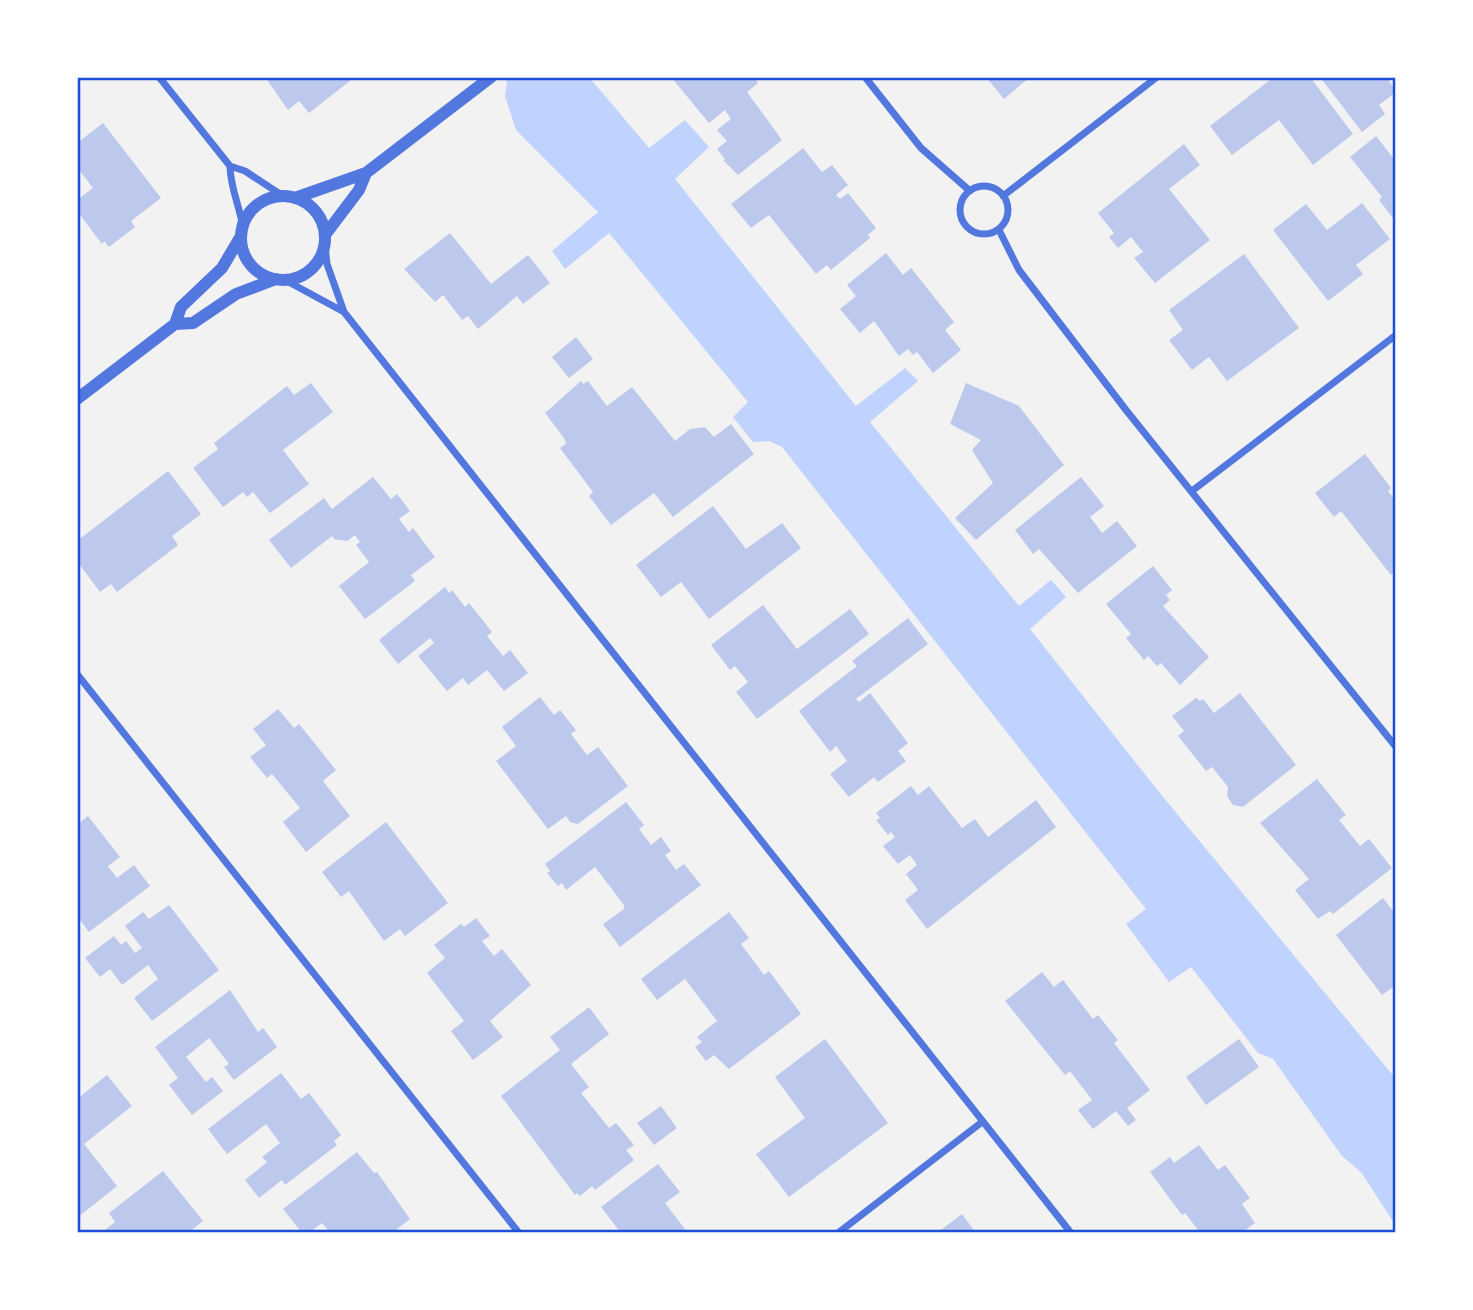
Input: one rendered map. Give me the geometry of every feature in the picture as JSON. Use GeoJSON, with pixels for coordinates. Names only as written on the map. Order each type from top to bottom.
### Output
{"type":"FeatureCollection","features":[{"type":"Feature","properties":{"kind":"street"},"geometry":{"type":"LineString","coordinates":[[159,77],[230,166],[312,206],[320,217],[327,264],[344,312],[1071,1233]]}},
{"type":"Feature","properties":{"kind":"street"},"geometry":{"type":"LineString","coordinates":[[175,324],[180,307],[222,268],[251,211],[261,201],[289,197],[366,173],[491,77]]}},
{"type":"Feature","properties":{"kind":"street"},"geometry":{"type":"LineString","coordinates":[[865,77],[921,148],[970,191]]}},
{"type":"Feature","properties":{"kind":"street"},"geometry":{"type":"LineString","coordinates":[[1003,196],[1157,77]]}},
{"type":"Feature","properties":{"kind":"street"},"geometry":{"type":"LineString","coordinates":[[230,166],[230,180],[236,194],[248,261],[258,271],[344,312]]}},
{"type":"Feature","properties":{"kind":"street"},"geometry":{"type":"LineString","coordinates":[[77,399],[175,324],[193,323],[236,294],[311,270],[325,240],[359,190],[366,173]]}},
{"type":"Feature","properties":{"kind":"street"},"geometry":{"type":"LineString","coordinates":[[988,187],[1003,196],[1009,210],[999,229],[985,234],[971,230],[966,225],[960,211],[970,191],[988,187]]}},
{"type":"Feature","properties":{"kind":"street"},"geometry":{"type":"LineString","coordinates":[[999,229],[1019,270],[1396,747]]}},
{"type":"Feature","properties":{"kind":"street"},"geometry":{"type":"LineString","coordinates":[[1192,491],[1396,335]]}},
{"type":"Feature","properties":{"kind":"street"},"geometry":{"type":"LineString","coordinates":[[77,674],[519,1233]]}},
{"type":"Feature","properties":{"kind":"street"},"geometry":{"type":"LineString","coordinates":[[838,1233],[982,1122]]}},
{"type":"Feature","properties":{"kind":"water"},"geometry":{"type":"Polygon","coordinates":[[[504,77],[589,77],[649,148],[685,120],[709,147],[675,179],[856,406],[905,368],[918,381],[870,422],[1019,606],[1051,580],[1066,597],[1030,629],[1159,792],[1396,1079],[1396,1226],[1361,1172],[1342,1156],[1273,1059],[1258,1053],[1191,967],[1169,982],[1126,924],[1146,909],[782,447],[769,441],[753,442],[733,417],[748,402],[609,233],[565,269],[552,251],[598,212],[516,130],[505,96],[507,83],[504,77]]]}},
{"type":"Feature","properties":{"kind":"building"},"geometry":{"type":"Polygon","coordinates":[[[265,77],[355,77],[309,113],[299,101],[288,110],[265,77]]]}},
{"type":"Feature","properties":{"kind":"building"},"geometry":{"type":"Polygon","coordinates":[[[671,77],[754,77],[758,83],[747,92],[782,140],[738,175],[723,160],[725,159],[717,149],[727,141],[717,130],[731,119],[725,110],[709,123],[671,77]]]}},
{"type":"Feature","properties":{"kind":"building"},"geometry":{"type":"Polygon","coordinates":[[[986,77],[1030,77],[1004,99],[986,77]]]}},
{"type":"Feature","properties":{"kind":"building"},"geometry":{"type":"Polygon","coordinates":[[[1274,77],[1310,77],[1353,134],[1313,165],[1279,120],[1232,155],[1210,126],[1274,77]]]}},
{"type":"Feature","properties":{"kind":"building"},"geometry":{"type":"Polygon","coordinates":[[[1320,77],[1387,77],[1396,92],[1379,105],[1385,114],[1362,132],[1320,77]]]}},
{"type":"Feature","properties":{"kind":"building"},"geometry":{"type":"Polygon","coordinates":[[[103,123],[161,198],[131,221],[135,227],[109,247],[104,241],[102,244],[77,211],[77,200],[93,188],[77,167],[77,143],[103,123]]]}},
{"type":"Feature","properties":{"kind":"building"},"geometry":{"type":"Polygon","coordinates":[[[1376,136],[1394,159],[1396,158],[1396,222],[1379,200],[1382,197],[1350,157],[1376,136]]]}},
{"type":"Feature","properties":{"kind":"building"},"geometry":{"type":"Polygon","coordinates":[[[1184,144],[1200,165],[1169,189],[1210,240],[1155,283],[1134,258],[1143,252],[1131,237],[1118,248],[1109,237],[1114,233],[1098,213],[1184,144]]]}},
{"type":"Feature","properties":{"kind":"building"},"geometry":{"type":"Polygon","coordinates":[[[803,148],[822,172],[832,165],[848,185],[836,195],[840,199],[848,193],[876,228],[868,235],[870,238],[831,270],[827,265],[816,274],[769,215],[751,228],[731,204],[803,148]]]}},
{"type":"Feature","properties":{"kind":"building"},"geometry":{"type":"Polygon","coordinates":[[[1362,203],[1390,239],[1356,265],[1363,274],[1328,301],[1273,230],[1306,204],[1327,230],[1362,203]]]}},
{"type":"Feature","properties":{"kind":"building"},"geometry":{"type":"Polygon","coordinates":[[[450,233],[491,284],[528,255],[550,283],[523,304],[517,296],[478,329],[468,316],[462,320],[443,295],[435,302],[404,269],[450,233]]]}},
{"type":"Feature","properties":{"kind":"building"},"geometry":{"type":"Polygon","coordinates":[[[886,253],[903,275],[911,268],[954,322],[945,330],[961,350],[933,373],[917,352],[913,355],[908,349],[899,356],[874,321],[860,333],[840,309],[856,296],[847,285],[886,253]]]}},
{"type":"Feature","properties":{"kind":"building"},"geometry":{"type":"Polygon","coordinates":[[[1244,254],[1299,328],[1227,381],[1209,357],[1192,370],[1169,340],[1183,330],[1169,310],[1244,254]]]}},
{"type":"Feature","properties":{"kind":"building"},"geometry":{"type":"Polygon","coordinates":[[[576,337],[593,359],[569,378],[552,357],[576,337]]]}},
{"type":"Feature","properties":{"kind":"building"},"geometry":{"type":"Polygon","coordinates":[[[581,381],[583,384],[588,381],[607,406],[632,387],[675,441],[690,429],[705,427],[714,437],[731,424],[754,454],[673,517],[654,493],[611,525],[589,496],[593,492],[560,448],[566,444],[564,438],[545,413],[581,381]]]}},
{"type":"Feature","properties":{"kind":"building"},"geometry":{"type":"Polygon","coordinates":[[[311,383],[333,412],[283,450],[309,484],[270,513],[253,492],[247,497],[243,492],[223,507],[193,468],[218,449],[214,443],[287,386],[294,395],[311,383]]]}},
{"type":"Feature","properties":{"kind":"building"},"geometry":{"type":"Polygon","coordinates":[[[966,383],[1019,406],[1064,465],[976,540],[955,518],[993,483],[972,450],[981,440],[950,424],[966,383]]]}},
{"type":"Feature","properties":{"kind":"building"},"geometry":{"type":"Polygon","coordinates":[[[1365,454],[1391,488],[1388,491],[1396,501],[1396,571],[1391,575],[1341,511],[1334,517],[1315,493],[1365,454]]]}},
{"type":"Feature","properties":{"kind":"building"},"geometry":{"type":"Polygon","coordinates":[[[168,471],[201,514],[172,536],[178,545],[117,592],[111,584],[100,592],[77,561],[77,541],[168,471]]]}},
{"type":"Feature","properties":{"kind":"building"},"geometry":{"type":"Polygon","coordinates":[[[373,477],[391,499],[397,494],[410,511],[399,519],[409,532],[413,528],[435,557],[411,575],[415,581],[365,619],[339,586],[369,562],[356,545],[360,542],[355,535],[347,541],[334,539],[332,536],[291,568],[269,540],[324,498],[332,509],[373,477]]]}},
{"type":"Feature","properties":{"kind":"building"},"geometry":{"type":"Polygon","coordinates":[[[1081,477],[1104,506],[1090,517],[1102,533],[1117,521],[1137,546],[1078,593],[1039,549],[1033,554],[1015,530],[1081,477]]]}},
{"type":"Feature","properties":{"kind":"building"},"geometry":{"type":"Polygon","coordinates":[[[713,506],[746,549],[782,523],[801,548],[709,619],[681,582],[661,597],[636,565],[713,506]]]}},
{"type":"Feature","properties":{"kind":"building"},"geometry":{"type":"Polygon","coordinates":[[[1153,566],[1172,590],[1166,595],[1170,600],[1163,606],[1209,657],[1180,685],[1161,663],[1157,666],[1148,656],[1144,660],[1126,638],[1131,634],[1106,604],[1153,566]]]}},
{"type":"Feature","properties":{"kind":"building"},"geometry":{"type":"Polygon","coordinates":[[[445,587],[449,593],[452,590],[465,607],[469,603],[492,632],[487,636],[503,656],[510,650],[528,673],[504,691],[487,670],[468,685],[463,678],[447,691],[418,656],[434,643],[430,638],[398,664],[379,640],[445,587]]]}},
{"type":"Feature","properties":{"kind":"building"},"geometry":{"type":"Polygon","coordinates":[[[763,605],[797,649],[850,609],[869,634],[757,719],[736,692],[748,682],[735,666],[730,670],[711,645],[763,605]]]}},
{"type":"Feature","properties":{"kind":"building"},"geometry":{"type":"Polygon","coordinates":[[[908,618],[928,644],[856,699],[859,702],[870,693],[908,743],[898,751],[906,761],[878,782],[874,777],[849,797],[830,774],[847,761],[836,746],[830,752],[799,711],[857,666],[852,661],[908,618]]]}},
{"type":"Feature","properties":{"kind":"building"},"geometry":{"type":"Polygon","coordinates":[[[1240,693],[1296,765],[1243,807],[1233,805],[1227,796],[1228,787],[1212,767],[1206,771],[1178,736],[1184,731],[1172,716],[1196,698],[1200,701],[1203,699],[1214,713],[1240,693]]]}},
{"type":"Feature","properties":{"kind":"building"},"geometry":{"type":"Polygon","coordinates":[[[540,697],[554,715],[560,710],[576,730],[571,734],[587,755],[598,747],[628,786],[578,824],[570,822],[566,816],[548,829],[496,761],[516,746],[502,727],[540,697]]]}},
{"type":"Feature","properties":{"kind":"building"},"geometry":{"type":"Polygon","coordinates":[[[278,709],[294,728],[299,724],[336,770],[323,781],[350,816],[306,852],[283,822],[300,808],[272,774],[267,778],[250,757],[266,745],[253,729],[278,709]]]}},
{"type":"Feature","properties":{"kind":"building"},"geometry":{"type":"Polygon","coordinates":[[[1317,779],[1346,815],[1339,820],[1360,846],[1369,839],[1392,868],[1333,914],[1330,911],[1318,919],[1295,890],[1309,879],[1260,823],[1317,779]]]}},
{"type":"Feature","properties":{"kind":"building"},"geometry":{"type":"Polygon","coordinates":[[[911,786],[918,795],[929,786],[962,828],[975,819],[988,837],[1036,800],[1056,827],[927,929],[905,900],[918,890],[906,874],[917,865],[910,855],[898,864],[883,846],[895,837],[891,832],[888,835],[876,820],[880,818],[876,813],[911,786]]]}},
{"type":"Feature","properties":{"kind":"building"},"geometry":{"type":"Polygon","coordinates":[[[626,802],[644,825],[639,829],[651,845],[661,837],[671,851],[665,855],[676,870],[684,864],[701,885],[620,947],[603,924],[624,909],[624,905],[595,867],[566,890],[562,883],[558,886],[547,873],[550,871],[545,864],[626,802]]]}},
{"type":"Feature","properties":{"kind":"building"},"geometry":{"type":"Polygon","coordinates":[[[88,816],[120,857],[108,866],[117,878],[134,865],[150,886],[89,932],[77,916],[77,825],[88,816]]]}},
{"type":"Feature","properties":{"kind":"building"},"geometry":{"type":"Polygon","coordinates":[[[386,822],[448,903],[405,936],[400,929],[384,941],[349,891],[341,897],[322,872],[386,822]]]}},
{"type":"Feature","properties":{"kind":"building"},"geometry":{"type":"Polygon","coordinates":[[[1383,898],[1396,915],[1396,985],[1382,995],[1336,935],[1383,898]]]}},
{"type":"Feature","properties":{"kind":"building"},"geometry":{"type":"Polygon","coordinates":[[[169,905],[219,970],[152,1021],[134,998],[158,979],[148,965],[122,985],[110,969],[100,977],[85,958],[114,936],[121,945],[126,941],[135,953],[142,948],[125,926],[143,912],[149,919],[169,905]]]}},
{"type":"Feature","properties":{"kind":"building"},"geometry":{"type":"Polygon","coordinates":[[[729,912],[749,938],[741,944],[764,975],[769,971],[801,1014],[729,1069],[714,1055],[706,1061],[695,1047],[702,1042],[697,1037],[717,1021],[685,979],[657,1000],[641,979],[729,912]]]}},
{"type":"Feature","properties":{"kind":"building"},"geometry":{"type":"Polygon","coordinates":[[[476,918],[490,936],[482,941],[494,956],[502,949],[531,985],[490,1021],[503,1037],[473,1060],[451,1031],[464,1021],[427,973],[445,958],[434,945],[461,924],[464,927],[476,918]]]}},
{"type":"Feature","properties":{"kind":"building"},"geometry":{"type":"Polygon","coordinates":[[[1042,972],[1054,987],[1063,980],[1093,1019],[1098,1015],[1118,1040],[1114,1043],[1150,1090],[1127,1108],[1136,1120],[1128,1126],[1116,1111],[1093,1129],[1078,1110],[1092,1100],[1070,1071],[1065,1075],[1005,1001],[1042,972]]]}},
{"type":"Feature","properties":{"kind":"building"},"geometry":{"type":"Polygon","coordinates":[[[230,990],[258,1032],[263,1028],[277,1047],[234,1080],[224,1067],[229,1064],[209,1038],[186,1057],[206,1082],[212,1077],[223,1091],[192,1115],[169,1085],[178,1078],[155,1047],[230,990]]]}},
{"type":"Feature","properties":{"kind":"building"},"geometry":{"type":"Polygon","coordinates":[[[589,1007],[609,1034],[571,1064],[589,1087],[581,1093],[609,1128],[616,1123],[634,1145],[626,1150],[634,1160],[595,1190],[592,1186],[580,1196],[577,1193],[575,1195],[501,1096],[560,1050],[550,1037],[589,1007]]]}},
{"type":"Feature","properties":{"kind":"building"},"geometry":{"type":"Polygon","coordinates":[[[825,1039],[888,1123],[789,1197],[756,1154],[805,1118],[775,1077],[825,1039]]]}},
{"type":"Feature","properties":{"kind":"building"},"geometry":{"type":"Polygon","coordinates":[[[1239,1039],[1259,1067],[1206,1105],[1186,1077],[1239,1039]]]}},
{"type":"Feature","properties":{"kind":"building"},"geometry":{"type":"Polygon","coordinates":[[[281,1073],[301,1099],[309,1093],[341,1135],[334,1141],[337,1145],[285,1185],[282,1180],[259,1198],[245,1180],[267,1162],[262,1157],[280,1143],[266,1124],[227,1154],[208,1129],[281,1073]]]}},
{"type":"Feature","properties":{"kind":"building"},"geometry":{"type":"Polygon","coordinates":[[[107,1075],[132,1106],[84,1144],[117,1186],[77,1218],[77,1099],[107,1075]]]}},
{"type":"Feature","properties":{"kind":"building"},"geometry":{"type":"Polygon","coordinates":[[[661,1106],[677,1128],[654,1145],[637,1123],[661,1106]]]}},
{"type":"Feature","properties":{"kind":"building"},"geometry":{"type":"Polygon","coordinates":[[[1199,1145],[1218,1170],[1225,1165],[1250,1198],[1242,1204],[1255,1223],[1241,1233],[1194,1233],[1198,1230],[1185,1213],[1182,1215],[1150,1172],[1170,1157],[1174,1163],[1199,1145]]]}},
{"type":"Feature","properties":{"kind":"building"},"geometry":{"type":"Polygon","coordinates":[[[357,1152],[374,1173],[377,1172],[410,1219],[392,1233],[330,1233],[322,1223],[309,1233],[302,1233],[283,1209],[357,1152]]]}},
{"type":"Feature","properties":{"kind":"building"},"geometry":{"type":"Polygon","coordinates":[[[658,1164],[680,1192],[665,1203],[688,1233],[621,1233],[601,1207],[658,1164]]]}},
{"type":"Feature","properties":{"kind":"building"},"geometry":{"type":"Polygon","coordinates":[[[163,1171],[203,1221],[188,1233],[101,1233],[115,1222],[109,1213],[163,1171]]]}},
{"type":"Feature","properties":{"kind":"building"},"geometry":{"type":"Polygon","coordinates":[[[962,1214],[976,1233],[937,1233],[962,1214]]]}}]}
